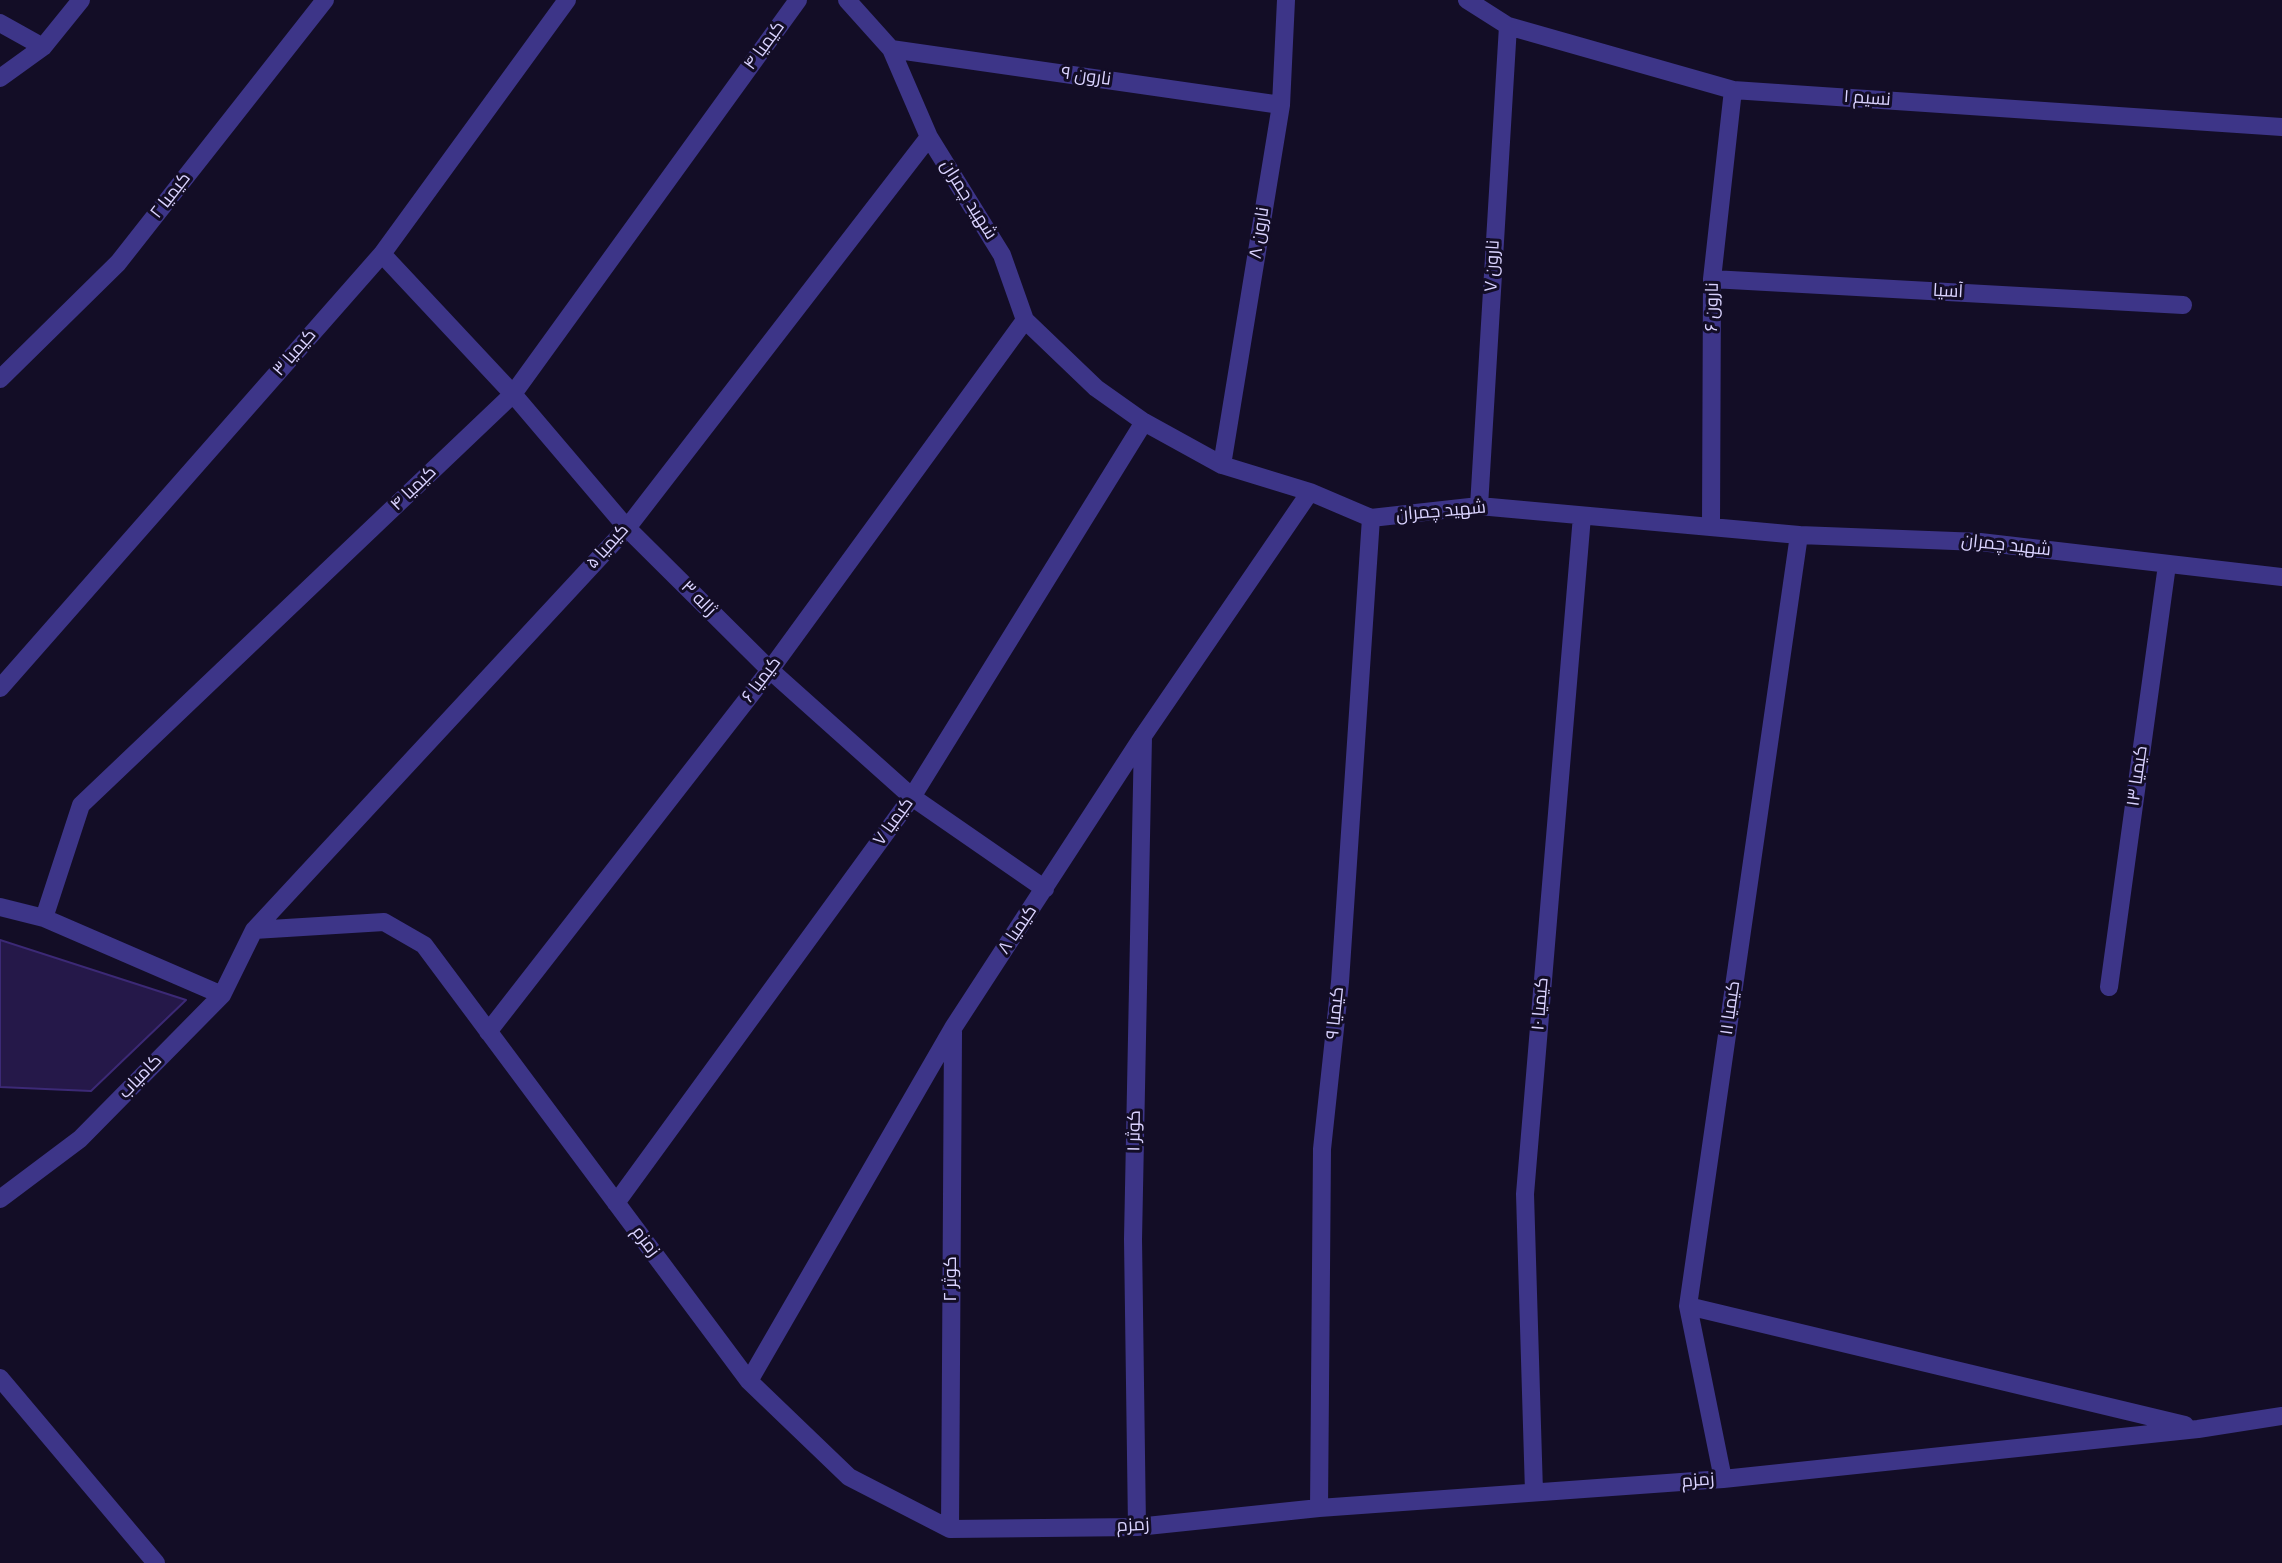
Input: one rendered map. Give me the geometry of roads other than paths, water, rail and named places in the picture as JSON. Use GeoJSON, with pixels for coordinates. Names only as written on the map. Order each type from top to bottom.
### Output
{"type":"FeatureCollection","features":[{"type":"Feature","properties":{"kind":"street"},"geometry":{"type":"LineString","coordinates":[[0,79],[43,47],[81,0]]}},
{"type":"Feature","properties":{"kind":"street","name":"کیمیا ۲"},"geometry":{"type":"LineString","coordinates":[[0,379],[118,263],[325,0]]}},
{"type":"Feature","properties":{"kind":"street","name":"کیمیا ۳"},"geometry":{"type":"LineString","coordinates":[[0,688],[382,254],[567,0]]}},
{"type":"Feature","properties":{"kind":"street","name":"کیمیا ۴"},"geometry":{"type":"LineString","coordinates":[[44,918],[81,805],[513,394],[798,0]]}},
{"type":"Feature","properties":{"kind":"street","name":"شهید چمران"},"geometry":{"type":"LineString","coordinates":[[847,0],[891,49],[929,136],[1002,255],[1025,320],[1096,388],[1144,422],[1222,464],[1310,492],[1371,518],[1479,506],[1799,535],[1980,542],[2282,577]]}},
{"type":"Feature","properties":{"kind":"street","name":"نارون ۸"},"geometry":{"type":"LineString","coordinates":[[1222,464],[1282,105],[1286,0]]}},
{"type":"Feature","properties":{"kind":"street","name":"نسیم ۱"},"geometry":{"type":"LineString","coordinates":[[1467,0],[1508,26],[1733,90],[2282,127]]}},
{"type":"Feature","properties":{"kind":"street"},"geometry":{"type":"LineString","coordinates":[[0,23],[43,47]]}},
{"type":"Feature","properties":{"kind":"street","name":"نارون ۷"},"geometry":{"type":"LineString","coordinates":[[1479,506],[1508,26]]}},
{"type":"Feature","properties":{"kind":"street","name":"نارون ۹"},"geometry":{"type":"LineString","coordinates":[[891,49],[1282,105]]}},
{"type":"Feature","properties":{"kind":"street","name":"نارون ۶"},"geometry":{"type":"LineString","coordinates":[[1711,525],[1712,279],[1733,90]]}},
{"type":"Feature","properties":{"kind":"street","name":"کیمیا ۵"},"geometry":{"type":"LineString","coordinates":[[254,930],[627,528],[929,136]]}},
{"type":"Feature","properties":{"kind":"street","name":"ژاله ۳"},"geometry":{"type":"LineString","coordinates":[[382,254],[513,394],[627,528],[770,670],[912,797],[1045,889]]}},
{"type":"Feature","properties":{"kind":"street","name":"آسیا"},"geometry":{"type":"LineString","coordinates":[[1712,279],[2183,305]]}},
{"type":"Feature","properties":{"kind":"street","name":"کیمیا ۶"},"geometry":{"type":"LineString","coordinates":[[488,1031],[770,670],[1025,320]]}},
{"type":"Feature","properties":{"kind":"street","name":"کیمیا ۷"},"geometry":{"type":"LineString","coordinates":[[616,1203],[912,797],[1144,422]]}},
{"type":"Feature","properties":{"kind":"street","name":"کیمیا ۸"},"geometry":{"type":"LineString","coordinates":[[749,1381],[953,1028],[1143,736],[1310,492]]}},
{"type":"Feature","properties":{"kind":"street","name":"کیمیا ۱۰"},"geometry":{"type":"LineString","coordinates":[[1534,1492],[1525,1194],[1582,516]]}},
{"type":"Feature","properties":{"kind":"street","name":"کیمیا ۹"},"geometry":{"type":"LineString","coordinates":[[1319,1508],[1322,1149],[1340,982],[1371,518]]}},
{"type":"Feature","properties":{"kind":"street","name":"کیمیا ۱۱"},"geometry":{"type":"LineString","coordinates":[[1723,1479],[1688,1306],[1799,535]]}},
{"type":"Feature","properties":{"kind":"street","name":"کیمیا ۱۳"},"geometry":{"type":"LineString","coordinates":[[2109,987],[2167,565]]}},
{"type":"Feature","properties":{"kind":"street","name":"کوثر ۱"},"geometry":{"type":"LineString","coordinates":[[1137,1527],[1133,1239],[1143,736]]}},
{"type":"Feature","properties":{"kind":"street"},"geometry":{"type":"LineString","coordinates":[[0,906],[44,918],[222,995]]}},
{"type":"Feature","properties":{"kind":"street","name":"زمزم"},"geometry":{"type":"LineString","coordinates":[[254,930],[384,922],[424,945],[749,1381],[849,1477],[950,1529],[1137,1527],[1319,1508],[1723,1479],[2198,1429],[2282,1416]]}},
{"type":"Feature","properties":{"kind":"street","name":"کامیاب"},"geometry":{"type":"LineString","coordinates":[[0,1199],[80,1139],[222,995],[254,930]]}},
{"type":"Feature","properties":{"kind":"street","name":"کوثر ۲"},"geometry":{"type":"LineString","coordinates":[[950,1529],[953,1028]]}},
{"type":"Feature","properties":{"kind":"street"},"geometry":{"type":"LineString","coordinates":[[1688,1306],[2198,1429]]}},
{"type":"Feature","properties":{"kind":"street"},"geometry":{"type":"LineString","coordinates":[[0,1378],[156,1563]]}}]}
